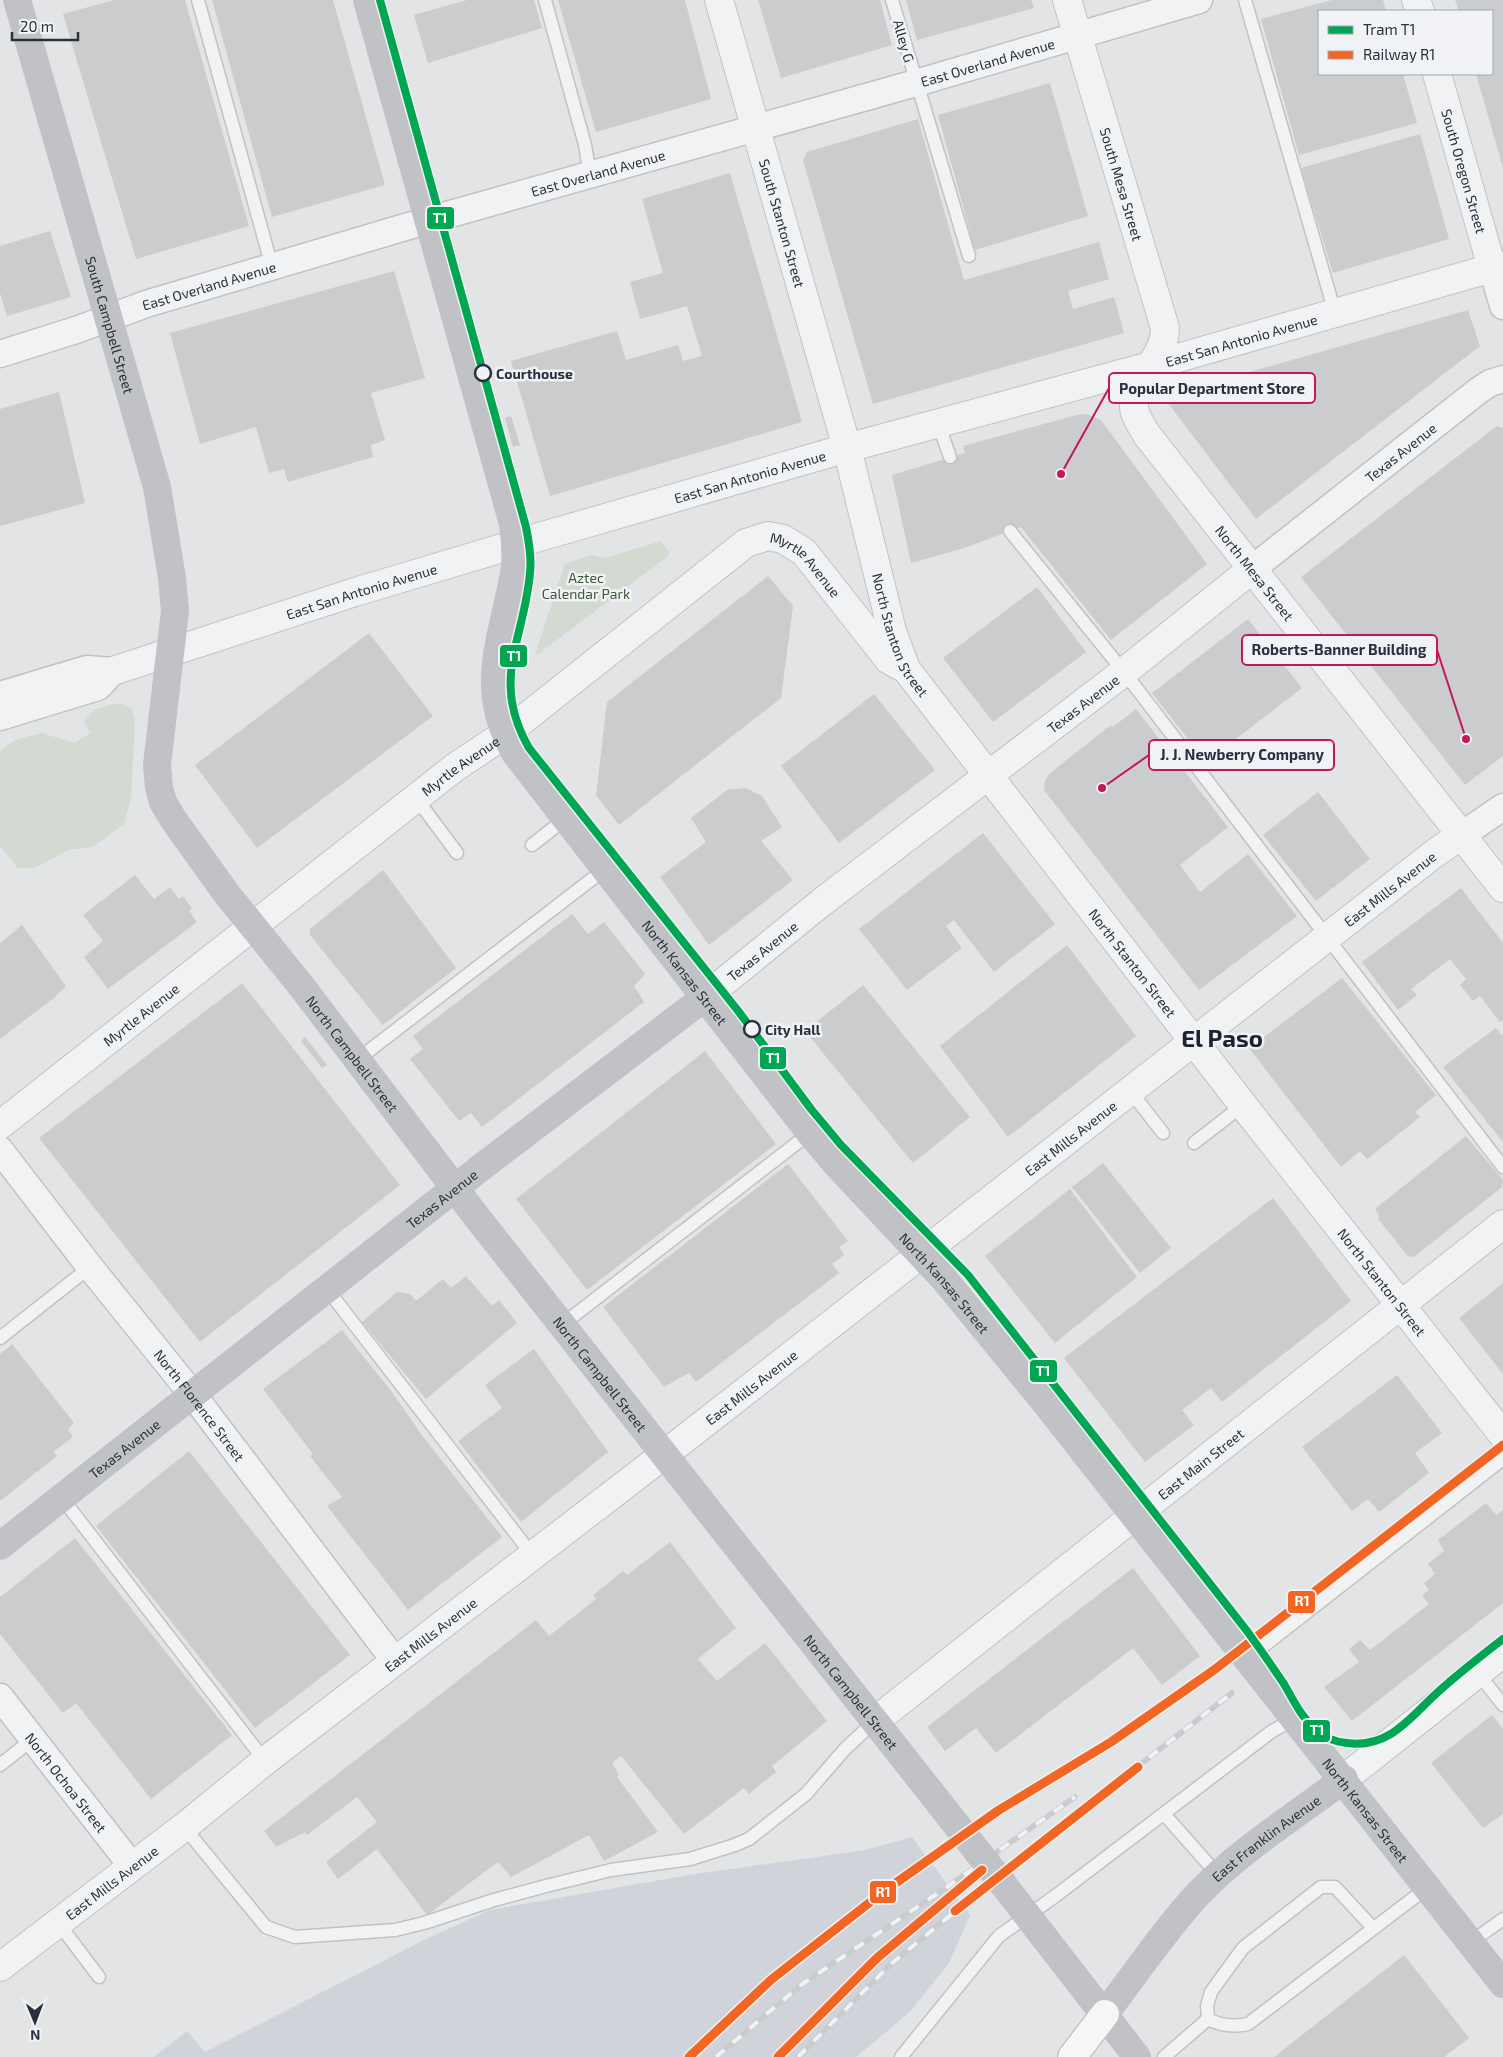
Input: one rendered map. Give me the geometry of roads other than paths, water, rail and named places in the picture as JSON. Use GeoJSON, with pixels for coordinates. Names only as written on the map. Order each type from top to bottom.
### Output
{"type":"FeatureCollection","features":[{"type":"Feature","properties":{"kind":"highway"},"geometry":{"type":"LineString","coordinates":[[1072,2057],[1105,2014]]}},
{"type":"Feature","properties":{"kind":"main road","name":"South Campbell Street"},"geometry":{"type":"LineString","coordinates":[[17,0],[157,487],[172,578],[174,603],[170,654]]}},
{"type":"Feature","properties":{"kind":"main road","name":"North Kansas Street"},"geometry":{"type":"LineString","coordinates":[[367,0],[510,512],[516,545],[515,566],[500,637],[495,678],[498,709],[505,734],[515,752],[810,1133],[843,1172],[944,1279],[1043,1400],[1134,1517],[1344,1779],[1503,1984]]}},
{"type":"Feature","properties":{"kind":"main road","name":"North Campbell Street"},"geometry":{"type":"LineString","coordinates":[[170,654],[156,766],[159,788],[173,819],[252,926],[455,1188],[1137,2057]]}},
{"type":"Feature","properties":{"kind":"main road","name":"Texas Avenue"},"geometry":{"type":"LineString","coordinates":[[0,1546],[455,1188],[704,998]]}},
{"type":"Feature","properties":{"kind":"main road","name":"East Franklin Avenue"},"geometry":{"type":"LineString","coordinates":[[1105,2014],[1155,1947],[1198,1895],[1218,1875],[1344,1779]]}},
{"type":"Feature","properties":{"kind":"street","name":"South Stanton Street"},"geometry":{"type":"LineString","coordinates":[[719,0],[847,448]]}},
{"type":"Feature","properties":{"kind":"street","name":"South Mesa Street"},"geometry":{"type":"LineString","coordinates":[[1067,0],[1165,328],[1162,347],[1150,366]]}},
{"type":"Feature","properties":{"kind":"street","name":"East Overland Avenue"},"geometry":{"type":"LineString","coordinates":[[0,354],[109,319],[146,304],[272,266],[916,83],[1077,34],[1199,0]]}},
{"type":"Feature","properties":{"kind":"street","name":"South Oregon Street"},"geometry":{"type":"LineString","coordinates":[[1437,75],[1497,266]]}},
{"type":"Feature","properties":{"kind":"street","name":"East San Antonio Avenue"},"geometry":{"type":"LineString","coordinates":[[0,695],[87,669],[114,672],[355,592],[847,448],[1150,366],[1497,266]]}},
{"type":"Feature","properties":{"kind":"street"},"geometry":{"type":"LineString","coordinates":[[1497,266],[1503,306]]}},
{"type":"Feature","properties":{"kind":"street","name":"North Mesa Street"},"geometry":{"type":"LineString","coordinates":[[1150,366],[1141,379],[1134,406],[1147,435],[1503,888]]}},
{"type":"Feature","properties":{"kind":"street","name":"Texas Avenue"},"geometry":{"type":"LineString","coordinates":[[704,998],[822,902],[1124,672],[1478,391],[1490,383],[1503,379]]}},
{"type":"Feature","properties":{"kind":"street","name":"North Stanton Street"},"geometry":{"type":"LineString","coordinates":[[847,448],[892,631],[906,670],[1399,1305],[1503,1435]]}},
{"type":"Feature","properties":{"kind":"street","name":"Myrtle Avenue"},"geometry":{"type":"LineString","coordinates":[[0,1125],[454,768],[505,734],[746,543],[768,536],[783,539],[804,552],[869,638],[889,660],[906,670]]}},
{"type":"Feature","properties":{"kind":"street"},"geometry":{"type":"LineString","coordinates":[[0,716],[98,687],[114,672]]}},
{"type":"Feature","properties":{"kind":"street","name":"East Mills Avenue"},"geometry":{"type":"LineString","coordinates":[[0,1967],[184,1827],[265,1761],[665,1454],[1435,853],[1503,807]]}},
{"type":"Feature","properties":{"kind":"street","name":"North Florence Street"},"geometry":{"type":"LineString","coordinates":[[0,1150],[90,1267],[193,1395],[395,1661]]}},
{"type":"Feature","properties":{"kind":"street","name":"East Main Street"},"geometry":{"type":"LineString","coordinates":[[875,1721],[1503,1224]]}},
{"type":"Feature","properties":{"kind":"street","name":"East Franklin Avenue"},"geometry":{"type":"LineString","coordinates":[[1344,1779],[1503,1653]]}},
{"type":"Feature","properties":{"kind":"street","name":"North Ochoa Street"},"geometry":{"type":"LineString","coordinates":[[0,1697],[132,1866]]}},
{"type":"Feature","properties":{"kind":"lane"},"geometry":{"type":"LineString","coordinates":[[198,0],[272,266]]}},
{"type":"Feature","properties":{"kind":"lane"},"geometry":{"type":"LineString","coordinates":[[545,0],[585,144],[590,175]]}},
{"type":"Feature","properties":{"kind":"lane","name":"Alley G"},"geometry":{"type":"LineString","coordinates":[[892,0],[969,256]]}},
{"type":"Feature","properties":{"kind":"lane"},"geometry":{"type":"LineString","coordinates":[[1245,0],[1335,313]]}},
{"type":"Feature","properties":{"kind":"lane"},"geometry":{"type":"LineString","coordinates":[[938,423],[950,457]]}},
{"type":"Feature","properties":{"kind":"lane"},"geometry":{"type":"LineString","coordinates":[[1010,531],[1124,672],[1503,1167]]}},
{"type":"Feature","properties":{"kind":"lane"},"geometry":{"type":"LineString","coordinates":[[416,798],[457,854]]}},
{"type":"Feature","properties":{"kind":"lane"},"geometry":{"type":"LineString","coordinates":[[532,845],[565,819]]}},
{"type":"Feature","properties":{"kind":"lane"},"geometry":{"type":"LineString","coordinates":[[357,1060],[605,869]]}},
{"type":"Feature","properties":{"kind":"lane"},"geometry":{"type":"LineString","coordinates":[[1131,1092],[1163,1133]]}},
{"type":"Feature","properties":{"kind":"lane"},"geometry":{"type":"LineString","coordinates":[[1194,1142],[1243,1105]]}},
{"type":"Feature","properties":{"kind":"lane"},"geometry":{"type":"LineString","coordinates":[[563,1324],[810,1133]]}},
{"type":"Feature","properties":{"kind":"lane"},"geometry":{"type":"LineString","coordinates":[[0,1338],[90,1267]]}},
{"type":"Feature","properties":{"kind":"lane"},"geometry":{"type":"LineString","coordinates":[[327,1289],[533,1556]]}},
{"type":"Feature","properties":{"kind":"lane"},"geometry":{"type":"LineString","coordinates":[[1247,1658],[1503,1459]]}},
{"type":"Feature","properties":{"kind":"lane"},"geometry":{"type":"LineString","coordinates":[[62,1498],[265,1761]]}},
{"type":"Feature","properties":{"kind":"lane"},"geometry":{"type":"LineString","coordinates":[[1478,1673],[1503,1705]]}},
{"type":"Feature","properties":{"kind":"lane"},"geometry":{"type":"LineString","coordinates":[[901,2057],[999,1936],[1271,1732],[1295,1718]]}},
{"type":"Feature","properties":{"kind":"lane"},"geometry":{"type":"LineString","coordinates":[[184,1827],[266,1927],[295,1937],[395,1930],[546,1886],[611,1870],[690,1859],[742,1842],[806,1794],[844,1749],[875,1721]]}},
{"type":"Feature","properties":{"kind":"lane"},"geometry":{"type":"LineString","coordinates":[[0,1765],[32,1739]]}},
{"type":"Feature","properties":{"kind":"lane"},"geometry":{"type":"LineString","coordinates":[[1164,1814],[1218,1875]]}},
{"type":"Feature","properties":{"kind":"lane"},"geometry":{"type":"LineString","coordinates":[[1208,2019],[1207,2006],[1211,1992],[1243,1948],[1322,1887],[1335,1888],[1373,1928]]}},
{"type":"Feature","properties":{"kind":"lane"},"geometry":{"type":"LineString","coordinates":[[1208,2019],[1217,2024],[1235,2026],[1248,2024],[1428,1887]]}},
{"type":"Feature","properties":{"kind":"lane"},"geometry":{"type":"LineString","coordinates":[[1471,1942],[1503,1918]]}},
{"type":"Feature","properties":{"kind":"lane"},"geometry":{"type":"LineString","coordinates":[[58,1924],[99,1977]]}},
{"type":"Feature","properties":{"kind":"lane"},"geometry":{"type":"LineString","coordinates":[[1164,2057],[1208,2019]]}},
{"type":"Feature","properties":{"kind":"railway"},"geometry":{"type":"LineString","coordinates":[[798,2057],[891,1964],[1024,1855],[1232,1693]]}},
{"type":"Feature","properties":{"kind":"railway"},"geometry":{"type":"LineString","coordinates":[[716,2057],[801,1985],[947,1887],[1075,1797]]}},
{"type":"Feature","properties":{"kind":"tram line","name":"T1"},"geometry":{"type":"LineString","coordinates":[[380,0],[526,527],[531,567],[527,597],[513,660],[511,681],[512,702],[518,724],[529,748],[739,1012],[811,1109],[841,1145],[968,1275],[1247,1631],[1284,1684],[1302,1714],[1316,1730],[1331,1739],[1347,1743],[1362,1744],[1388,1736],[1409,1720],[1446,1685],[1503,1639]]}},
{"type":"Feature","properties":{"kind":"rail line","name":"R1"},"geometry":{"type":"LineString","coordinates":[[689,2057],[772,1979],[883,1892],[999,1810],[1111,1742],[1214,1670],[1503,1445]]}},
{"type":"Feature","properties":{"kind":"rail line","name":"R1"},"geometry":{"type":"LineString","coordinates":[[955,1911],[1138,1767]]}},
{"type":"Feature","properties":{"kind":"rail line","name":"R1"},"geometry":{"type":"LineString","coordinates":[[778,2057],[877,1958],[982,1870]]}},
{"type":"Feature","properties":{"kind":"place","name":"Courthouse"},"geometry":{"type":"Point","coordinates":[483,373]}},
{"type":"Feature","properties":{"kind":"place","name":"Popular Department Store"},"geometry":{"type":"Point","coordinates":[1061,474]}},
{"type":"Feature","properties":{"kind":"place","name":"Roberts-Banner Building"},"geometry":{"type":"Point","coordinates":[1466,739]}},
{"type":"Feature","properties":{"kind":"place","name":"J. J. Newberry Company"},"geometry":{"type":"Point","coordinates":[1102,788]}},
{"type":"Feature","properties":{"kind":"place","name":"City Hall"},"geometry":{"type":"Point","coordinates":[752,1029]}},
{"type":"Feature","properties":{"kind":"district","name":"El Paso"},"geometry":{"type":"Point","coordinates":[1222,1037]}},
{"type":"Feature","properties":{"kind":"park label","name":"Aztec Calendar Park"},"geometry":{"type":"Point","coordinates":[586,586]}}]}
